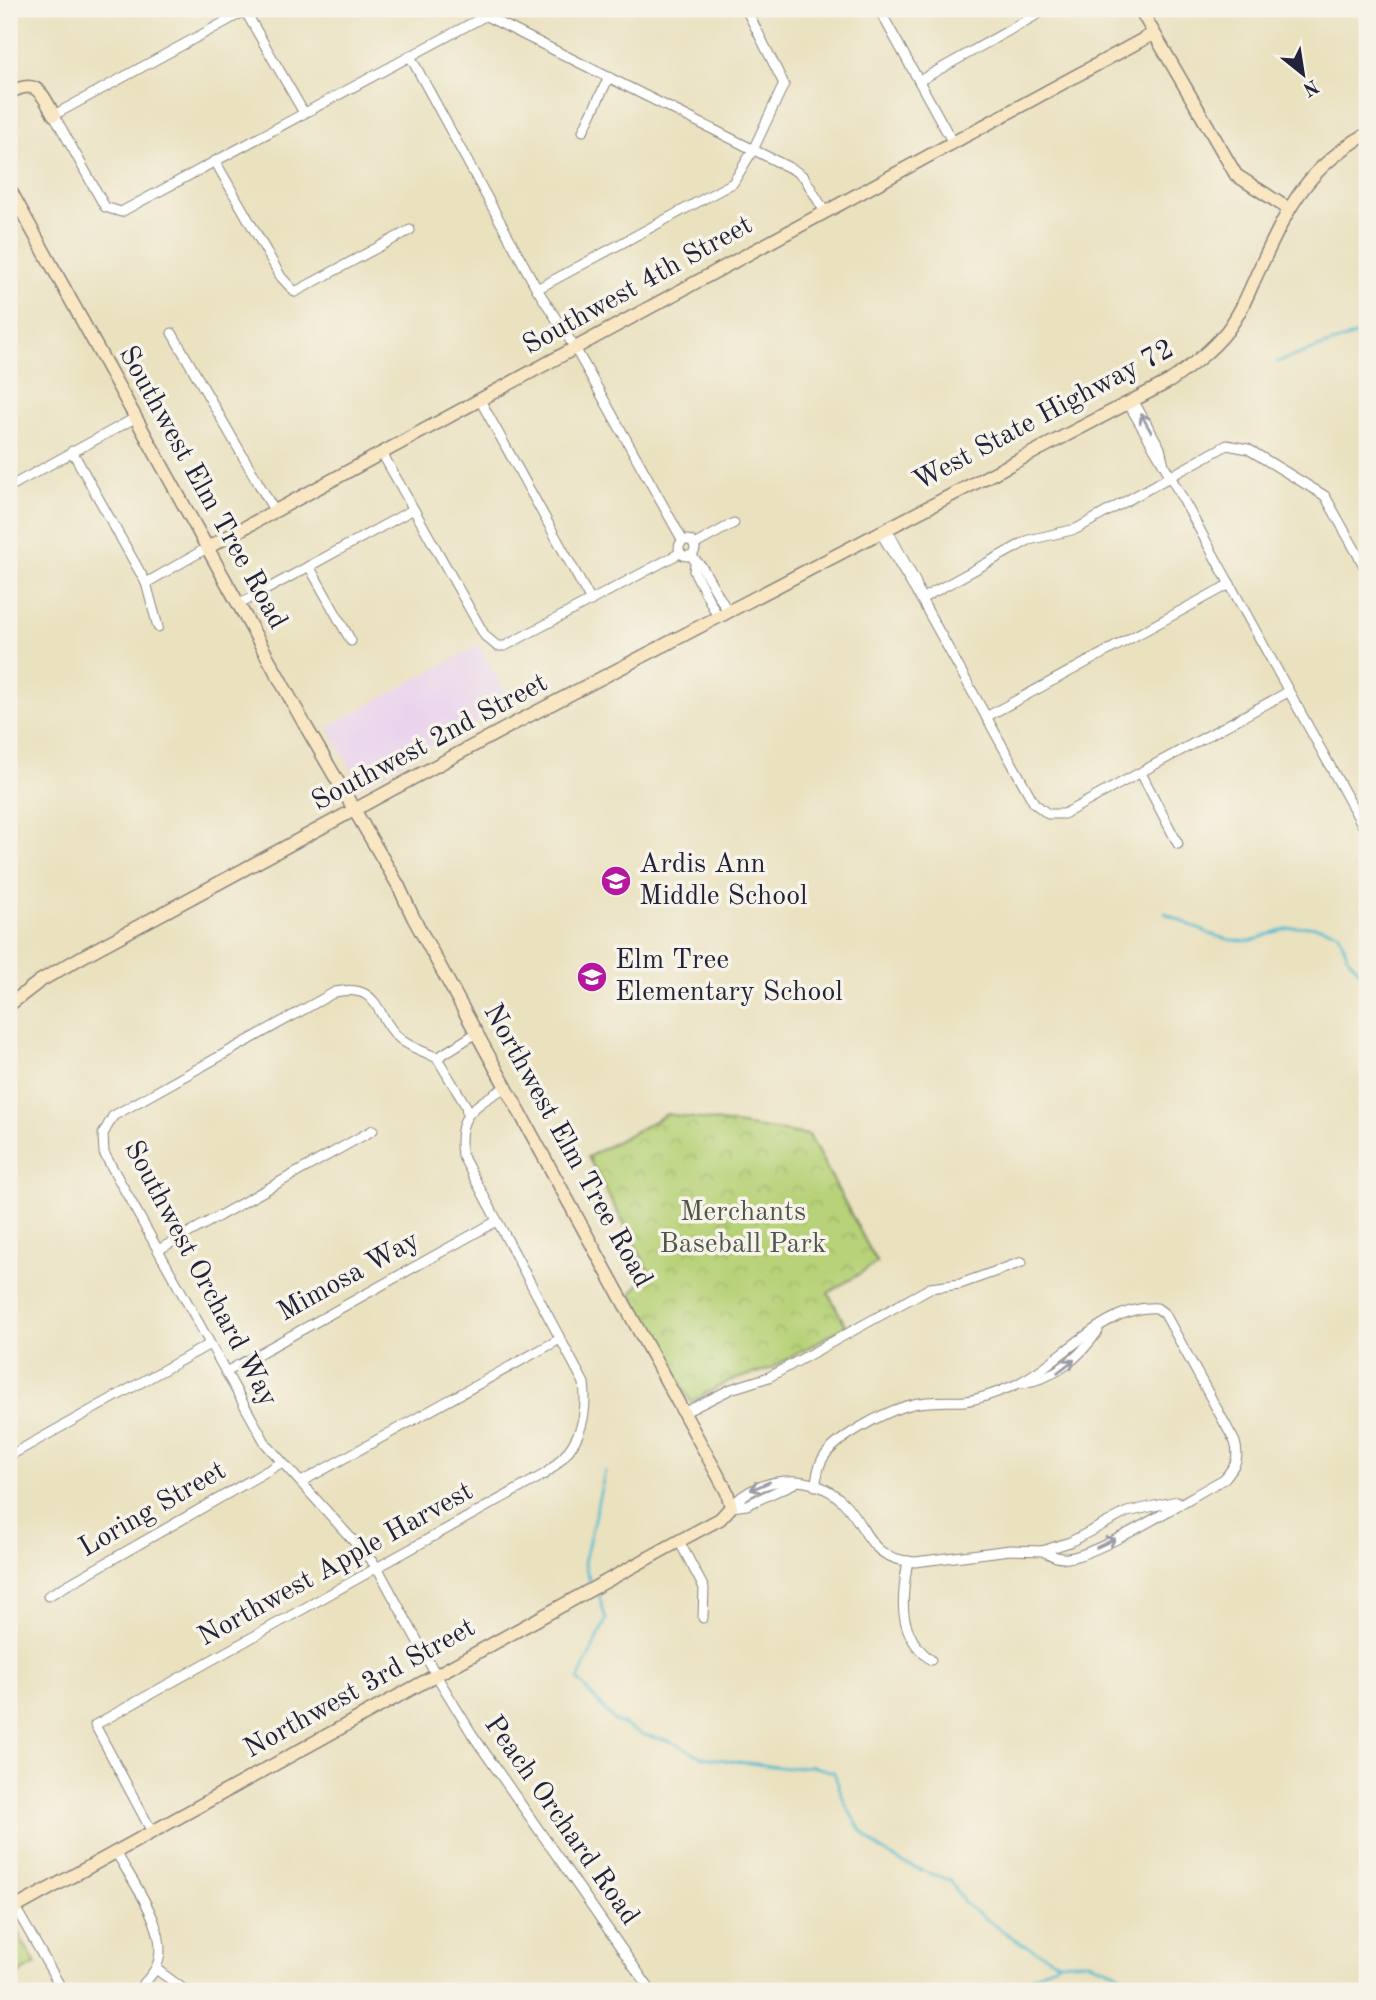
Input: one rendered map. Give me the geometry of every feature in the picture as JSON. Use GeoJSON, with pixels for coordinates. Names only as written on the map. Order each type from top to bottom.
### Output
{"type":"FeatureCollection","features":[{"type":"Feature","properties":{"kind":"street"},"geometry":{"type":"LineString","coordinates":[[472,9],[804,177],[825,212]]}},
{"type":"Feature","properties":{"kind":"street"},"geometry":{"type":"LineString","coordinates":[[9,93],[23,86],[33,87],[41,92],[105,207],[121,212],[498,9]]}},
{"type":"Feature","properties":{"kind":"street"},"geometry":{"type":"LineString","coordinates":[[537,289],[733,183],[753,150],[784,84],[746,9]]}},
{"type":"Feature","properties":{"kind":"street"},"geometry":{"type":"LineString","coordinates":[[879,9],[953,143]]}},
{"type":"Feature","properties":{"kind":"street"},"geometry":{"type":"LineString","coordinates":[[919,81],[1047,9]]}},
{"type":"Feature","properties":{"kind":"street"},"geometry":{"type":"LineString","coordinates":[[1140,9],[1236,175],[1287,208]]}},
{"type":"Feature","properties":{"kind":"street"},"geometry":{"type":"LineString","coordinates":[[54,115],[245,10],[304,113]]}},
{"type":"Feature","properties":{"kind":"street","name":"Southwest 4th Street"},"geometry":{"type":"LineString","coordinates":[[146,583],[1153,34]]}},
{"type":"Feature","properties":{"kind":"street"},"geometry":{"type":"LineString","coordinates":[[410,56],[537,289],[575,348],[683,541],[694,545],[734,523]]}},
{"type":"Feature","properties":{"kind":"street"},"geometry":{"type":"LineString","coordinates":[[583,131],[609,78]]}},
{"type":"Feature","properties":{"kind":"street","name":"West State Highway 72"},"geometry":{"type":"LineString","coordinates":[[883,531],[1131,402],[1189,368],[1227,331],[1244,303],[1287,208],[1325,161],[1367,134]]}},
{"type":"Feature","properties":{"kind":"street"},"geometry":{"type":"LineString","coordinates":[[215,161],[289,288],[295,292],[307,288],[410,230]]}},
{"type":"Feature","properties":{"kind":"street","name":"Southwest Elm Tree Road"},"geometry":{"type":"LineString","coordinates":[[9,188],[355,811]]}},
{"type":"Feature","properties":{"kind":"street"},"geometry":{"type":"LineString","coordinates":[[172,332],[275,512]]}},
{"type":"Feature","properties":{"kind":"street"},"geometry":{"type":"LineString","coordinates":[[480,400],[591,601]]}},
{"type":"Feature","properties":{"kind":"street"},"geometry":{"type":"LineString","coordinates":[[1131,402],[1367,833]]}},
{"type":"Feature","properties":{"kind":"street"},"geometry":{"type":"LineString","coordinates":[[9,487],[135,418]]}},
{"type":"Feature","properties":{"kind":"street"},"geometry":{"type":"LineString","coordinates":[[921,599],[1029,540],[1076,529],[1227,446],[1248,449],[1325,496],[1367,571]]}},
{"type":"Feature","properties":{"kind":"street"},"geometry":{"type":"LineString","coordinates":[[72,451],[146,583],[158,627]]}},
{"type":"Feature","properties":{"kind":"street"},"geometry":{"type":"LineString","coordinates":[[382,453],[485,636],[497,646],[505,646],[680,553],[683,541]]}},
{"type":"Feature","properties":{"kind":"street"},"geometry":{"type":"LineString","coordinates":[[238,604],[412,510]]}},
{"type":"Feature","properties":{"kind":"street"},"geometry":{"type":"LineString","coordinates":[[883,531],[911,587],[921,599],[1034,803],[1048,814],[1064,814],[1288,692]]}},
{"type":"Feature","properties":{"kind":"street","name":"Southwest 2nd Street"},"geometry":{"type":"LineString","coordinates":[[9,1004],[76,961],[883,531]]}},
{"type":"Feature","properties":{"kind":"street"},"geometry":{"type":"LineString","coordinates":[[693,559],[694,545]]}},
{"type":"Feature","properties":{"kind":"street"},"geometry":{"type":"LineString","coordinates":[[680,553],[702,567],[723,614]]}},
{"type":"Feature","properties":{"kind":"street"},"geometry":{"type":"LineString","coordinates":[[309,566],[351,641]]}},
{"type":"Feature","properties":{"kind":"street"},"geometry":{"type":"LineString","coordinates":[[986,717],[1230,584]]}},
{"type":"Feature","properties":{"kind":"street"},"geometry":{"type":"LineString","coordinates":[[1141,773],[1178,844]]}},
{"type":"Feature","properties":{"kind":"street","name":"Northwest Elm Tree Road"},"geometry":{"type":"LineString","coordinates":[[355,811],[727,1492],[731,1507]]}},
{"type":"Feature","properties":{"kind":"street","name":"Southwest Orchard Way"},"geometry":{"type":"LineString","coordinates":[[377,1567],[266,1444],[104,1153],[103,1134],[113,1116],[335,992],[348,989],[370,997],[397,1036],[411,1047],[437,1058]]}},
{"type":"Feature","properties":{"kind":"street"},"geometry":{"type":"LineString","coordinates":[[300,1482],[560,1339],[495,1222],[462,1154],[459,1134],[467,1113],[466,1106],[437,1058],[478,1032]]}},
{"type":"Feature","properties":{"kind":"street"},"geometry":{"type":"LineString","coordinates":[[467,1113],[507,1086]]}},
{"type":"Feature","properties":{"kind":"street"},"geometry":{"type":"LineString","coordinates":[[158,1250],[373,1130]]}},
{"type":"Feature","properties":{"kind":"street","name":"Mimosa Way"},"geometry":{"type":"LineString","coordinates":[[226,1372],[495,1222]]}},
{"type":"Feature","properties":{"kind":"street"},"geometry":{"type":"LineString","coordinates":[[684,1413],[731,1389],[769,1377],[930,1288],[960,1284],[1022,1262]]}},
{"type":"Feature","properties":{"kind":"street"},"geometry":{"type":"LineString","coordinates":[[1018,1384],[1059,1353],[1130,1311],[1145,1307],[1157,1308],[1165,1314],[1235,1442],[1239,1455],[1235,1467],[1223,1479],[1105,1544],[1071,1558],[1056,1558],[1042,1551]]}},
{"type":"Feature","properties":{"kind":"street"},"geometry":{"type":"LineString","coordinates":[[816,1486],[822,1460],[842,1440],[871,1423],[906,1406],[967,1401],[1018,1384],[1043,1379],[1061,1371],[1081,1354],[1100,1328]]}},
{"type":"Feature","properties":{"kind":"street","name":"Northwest Apple Harvest"},"geometry":{"type":"LineString","coordinates":[[152,1832],[95,1725],[545,1474],[565,1458],[583,1427],[586,1411],[584,1383],[560,1339]]}},
{"type":"Feature","properties":{"kind":"street"},"geometry":{"type":"LineString","coordinates":[[9,1456],[210,1344]]}},
{"type":"Feature","properties":{"kind":"street","name":"Loring Street"},"geometry":{"type":"LineString","coordinates":[[48,1596],[281,1463]]}},
{"type":"Feature","properties":{"kind":"street"},"geometry":{"type":"LineString","coordinates":[[731,1507],[747,1505],[795,1482],[816,1486],[831,1491],[844,1503],[870,1543],[881,1553],[908,1561],[1010,1550],[1042,1551],[1070,1542],[1127,1512],[1187,1499]]}},
{"type":"Feature","properties":{"kind":"street","name":"Northwest 3rd Street"},"geometry":{"type":"LineString","coordinates":[[12,1909],[680,1541],[720,1518],[731,1507]]}},
{"type":"Feature","properties":{"kind":"street"},"geometry":{"type":"LineString","coordinates":[[680,1541],[704,1588],[703,1618]]}},
{"type":"Feature","properties":{"kind":"street"},"geometry":{"type":"LineString","coordinates":[[908,1561],[902,1598],[908,1635],[919,1651],[931,1660]]}},
{"type":"Feature","properties":{"kind":"street","name":"Peach Orchard Road"},"geometry":{"type":"LineString","coordinates":[[377,1567],[436,1675],[472,1734],[651,1991]]}},
{"type":"Feature","properties":{"kind":"street"},"geometry":{"type":"LineString","coordinates":[[116,1852],[159,1930],[161,1949],[156,1969],[136,1991]]}},
{"type":"Feature","properties":{"kind":"street"},"geometry":{"type":"LineString","coordinates":[[12,1909],[63,1991]]}},
{"type":"Feature","properties":{"kind":"street"},"geometry":{"type":"LineString","coordinates":[[156,1969],[186,1991]]}},
{"type":"Feature","properties":{"kind":"shaded area"},"geometry":{"type":"Polygon","coordinates":[[[479,645],[511,703],[361,786],[328,727],[479,645]]]}},
{"type":"Feature","properties":{"kind":"green space","name":"Merchants Baseball Park"},"geometry":{"type":"Polygon","coordinates":[[[667,1114],[809,1135],[877,1263],[828,1293],[846,1326],[770,1369],[729,1381],[691,1402],[631,1294],[649,1271],[588,1157],[667,1114]]]}},
{"type":"Feature","properties":{"kind":"green space"},"geometry":{"type":"Polygon","coordinates":[[[9,1928],[16,1930],[36,1964],[9,1980],[9,1928]]]}},
{"type":"Feature","properties":{"kind":"waterway"},"geometry":{"type":"LineString","coordinates":[[1277,362],[1367,331]]}},
{"type":"Feature","properties":{"kind":"waterway"},"geometry":{"type":"LineString","coordinates":[[1165,913],[1230,940],[1257,939],[1296,927],[1310,926],[1332,930],[1339,933],[1349,959],[1367,979]]}},
{"type":"Feature","properties":{"kind":"waterway"},"geometry":{"type":"LineString","coordinates":[[590,1581],[584,1563],[605,1471]]}},
{"type":"Feature","properties":{"kind":"waterway"},"geometry":{"type":"LineString","coordinates":[[599,1595],[606,1620],[578,1680],[614,1720],[644,1735],[670,1741],[702,1757],[787,1768],[810,1766],[834,1772],[842,1796],[862,1831],[889,1855],[950,1880],[964,1903],[1020,1943],[1059,1962],[1089,1962],[1116,1972],[1146,1991]]}},
{"type":"Feature","properties":{"kind":"waterway"},"geometry":{"type":"LineString","coordinates":[[1008,1991],[1059,1962]]}},
{"type":"Feature","properties":{"kind":"place","name":"Ardis Ann Middle School"},"geometry":{"type":"Point","coordinates":[616,881]}},
{"type":"Feature","properties":{"kind":"place","name":"Elm Tree Elementary School"},"geometry":{"type":"Point","coordinates":[592,977]}}]}
